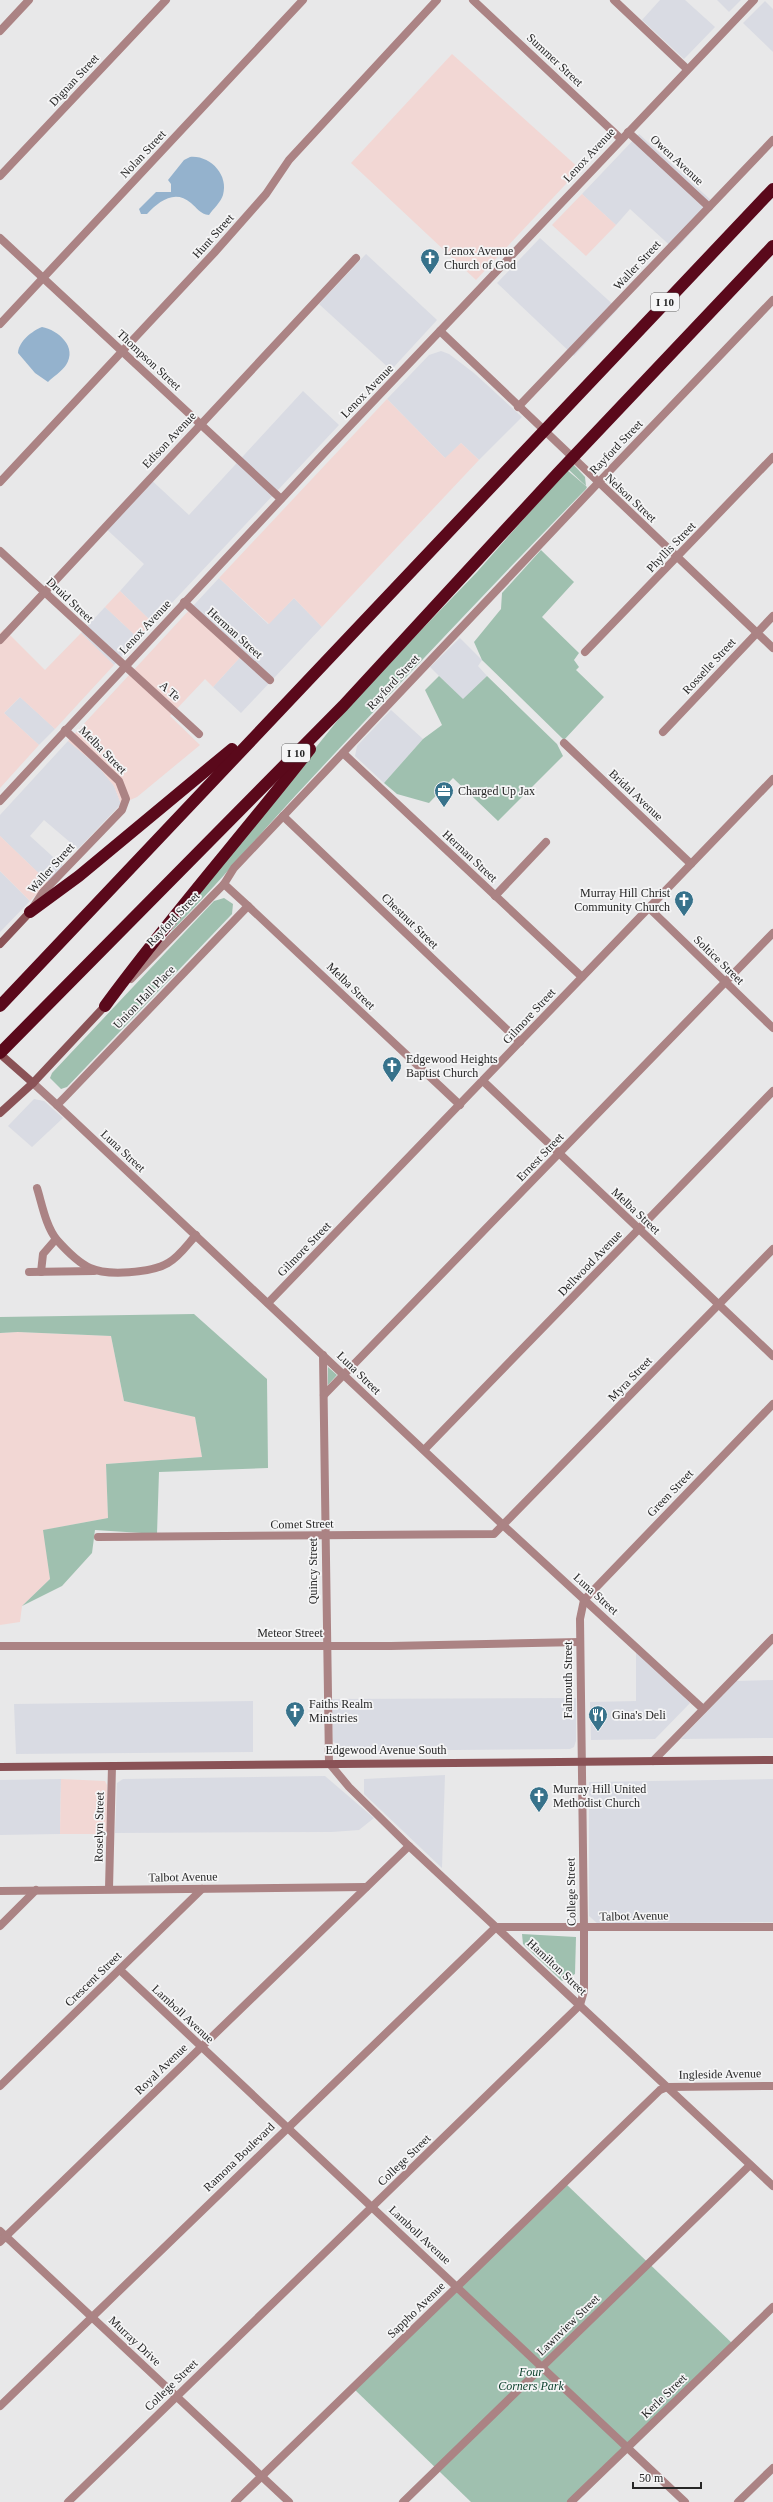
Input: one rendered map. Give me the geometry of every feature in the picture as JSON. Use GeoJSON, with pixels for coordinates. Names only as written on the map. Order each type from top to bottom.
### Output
{"type":"FeatureCollection","features":[{"type":"Feature","properties":{"kind":"highway","name":"I 10"},"geometry":{"type":"LineString","coordinates":[[0,1005],[773,189]]}},
{"type":"Feature","properties":{"kind":"highway","name":"I 10"},"geometry":{"type":"LineString","coordinates":[[0,1053],[343,706],[557,474],[773,246]]}},
{"type":"Feature","properties":{"kind":"highway"},"geometry":{"type":"LineString","coordinates":[[30,912],[79,876],[225,755],[333,654]]}},
{"type":"Feature","properties":{"kind":"highway"},"geometry":{"type":"LineString","coordinates":[[105,1006],[135,964],[255,820],[343,706]]}},
{"type":"Feature","properties":{"kind":"main road","name":"Waller Street"},"geometry":{"type":"LineString","coordinates":[[0,944],[30,912]]}},
{"type":"Feature","properties":{"kind":"main road","name":"Rayford Street"},"geometry":{"type":"LineString","coordinates":[[32,1083],[105,1006]]}},
{"type":"Feature","properties":{"kind":"main road","name":"Luna Street"},"geometry":{"type":"LineString","coordinates":[[0,1053],[32,1083]]}},
{"type":"Feature","properties":{"kind":"main road"},"geometry":{"type":"LineString","coordinates":[[0,1114],[32,1083]]}},
{"type":"Feature","properties":{"kind":"main road","name":"Edgewood Avenue South"},"geometry":{"type":"LineString","coordinates":[[0,1767],[773,1760]]}},
{"type":"Feature","properties":{"kind":"street"},"geometry":{"type":"LineString","coordinates":[[0,31],[29,0]]}},
{"type":"Feature","properties":{"kind":"street","name":"Dignan Street"},"geometry":{"type":"LineString","coordinates":[[0,176],[166,0]]}},
{"type":"Feature","properties":{"kind":"street","name":"Nolan Street"},"geometry":{"type":"LineString","coordinates":[[0,324],[303,0]]}},
{"type":"Feature","properties":{"kind":"street","name":"Hunt Street"},"geometry":{"type":"LineString","coordinates":[[0,482],[121,350],[128,346],[214,253],[266,194],[289,160],[436,0]]}},
{"type":"Feature","properties":{"kind":"street","name":"Summer Street"},"geometry":{"type":"LineString","coordinates":[[473,0],[621,139]]}},
{"type":"Feature","properties":{"kind":"street"},"geometry":{"type":"LineString","coordinates":[[614,0],[687,69]]}},
{"type":"Feature","properties":{"kind":"street","name":"Lenox Avenue"},"geometry":{"type":"LineString","coordinates":[[0,801],[184,602],[687,69],[754,0]]}},
{"type":"Feature","properties":{"kind":"street","name":"Owen Avenue"},"geometry":{"type":"LineString","coordinates":[[628,132],[709,207]]}},
{"type":"Feature","properties":{"kind":"street","name":"Waller Street"},"geometry":{"type":"LineString","coordinates":[[518,407],[773,140]]}},
{"type":"Feature","properties":{"kind":"street","name":"Thompson Street"},"geometry":{"type":"LineString","coordinates":[[0,238],[281,499]]}},
{"type":"Feature","properties":{"kind":"street","name":"Edison Avenue"},"geometry":{"type":"LineString","coordinates":[[0,640],[356,258]]}},
{"type":"Feature","properties":{"kind":"street","name":"Rayford Street"},"geometry":{"type":"LineString","coordinates":[[105,1006],[224,884],[234,868],[773,300]]}},
{"type":"Feature","properties":{"kind":"street","name":"Nelson Street"},"geometry":{"type":"LineString","coordinates":[[440,331],[518,407],[773,648]]}},
{"type":"Feature","properties":{"kind":"street","name":"Phyllis Street"},"geometry":{"type":"LineString","coordinates":[[585,652],[678,558],[773,457]]}},
{"type":"Feature","properties":{"kind":"street","name":"Druid Street"},"geometry":{"type":"LineString","coordinates":[[0,551],[124,666]]}},
{"type":"Feature","properties":{"kind":"street","name":"Herman Street"},"geometry":{"type":"LineString","coordinates":[[184,602],[270,680]]}},
{"type":"Feature","properties":{"kind":"street","name":"Rosselle Street"},"geometry":{"type":"LineString","coordinates":[[663,732],[773,616]]}},
{"type":"Feature","properties":{"kind":"street","name":"A Te"},"geometry":{"type":"LineString","coordinates":[[124,666],[199,734]]}},
{"type":"Feature","properties":{"kind":"street","name":"Melba Street"},"geometry":{"type":"LineString","coordinates":[[65,730],[119,781],[126,799],[122,810]]}},
{"type":"Feature","properties":{"kind":"street","name":"Bridal Avenue"},"geometry":{"type":"LineString","coordinates":[[564,743],[691,864]]}},
{"type":"Feature","properties":{"kind":"street","name":"Herman Street"},"geometry":{"type":"LineString","coordinates":[[343,753],[582,977]]}},
{"type":"Feature","properties":{"kind":"street","name":"Gilmore Street"},"geometry":{"type":"LineString","coordinates":[[268,1303],[773,779]]}},
{"type":"Feature","properties":{"kind":"street","name":"Waller Street"},"geometry":{"type":"LineString","coordinates":[[30,912],[43,892],[122,810]]}},
{"type":"Feature","properties":{"kind":"street","name":"Chestnut Street"},"geometry":{"type":"LineString","coordinates":[[283,816],[520,1042]]}},
{"type":"Feature","properties":{"kind":"street"},"geometry":{"type":"LineString","coordinates":[[495,896],[546,842]]}},
{"type":"Feature","properties":{"kind":"street","name":"Melba Street"},"geometry":{"type":"LineString","coordinates":[[224,884],[460,1105]]}},
{"type":"Feature","properties":{"kind":"street","name":"Union Hall Place"},"geometry":{"type":"LineString","coordinates":[[57,1105],[248,906]]}},
{"type":"Feature","properties":{"kind":"street","name":"Soltice Street"},"geometry":{"type":"LineString","coordinates":[[649,908],[773,1028]]}},
{"type":"Feature","properties":{"kind":"street","name":"Ernest Street"},"geometry":{"type":"LineString","coordinates":[[324,1395],[559,1155],[773,933]]}},
{"type":"Feature","properties":{"kind":"street","name":"Melba Street"},"geometry":{"type":"LineString","coordinates":[[483,1081],[559,1155],[773,1356]]}},
{"type":"Feature","properties":{"kind":"street","name":"Luna Street"},"geometry":{"type":"LineString","coordinates":[[32,1083],[196,1235],[504,1526],[702,1709]]}},
{"type":"Feature","properties":{"kind":"street","name":"Dellwood Avenue"},"geometry":{"type":"LineString","coordinates":[[424,1450],[773,1092]]}},
{"type":"Feature","properties":{"kind":"street"},"geometry":{"type":"LineString","coordinates":[[37,1188],[49,1226],[56,1239],[88,1267],[99,1271]]}},
{"type":"Feature","properties":{"kind":"street"},"geometry":{"type":"LineString","coordinates":[[29,1272],[146,1271],[157,1269],[177,1256],[196,1235]]}},
{"type":"Feature","properties":{"kind":"street"},"geometry":{"type":"LineString","coordinates":[[41,1272],[43,1254],[56,1239]]}},
{"type":"Feature","properties":{"kind":"street","name":"Myra Street"},"geometry":{"type":"LineString","coordinates":[[504,1526],[773,1248]]}},
{"type":"Feature","properties":{"kind":"street","name":"Quincy Street"},"geometry":{"type":"LineString","coordinates":[[323,1355],[326,1646],[329,1763]]}},
{"type":"Feature","properties":{"kind":"street","name":"Green Street"},"geometry":{"type":"LineString","coordinates":[[584,1600],[773,1404]]}},
{"type":"Feature","properties":{"kind":"street","name":"Comet Street"},"geometry":{"type":"LineString","coordinates":[[98,1538],[494,1534],[504,1526]]}},
{"type":"Feature","properties":{"kind":"street","name":"Falmouth Street"},"geometry":{"type":"LineString","coordinates":[[581,1761],[580,1620],[584,1600]]}},
{"type":"Feature","properties":{"kind":"street"},"geometry":{"type":"LineString","coordinates":[[653,1761],[702,1709],[773,1638]]}},
{"type":"Feature","properties":{"kind":"street","name":"Meteor Street"},"geometry":{"type":"LineString","coordinates":[[0,1646],[326,1646],[580,1642]]}},
{"type":"Feature","properties":{"kind":"street","name":"College Street"},"geometry":{"type":"LineString","coordinates":[[68,2502],[580,2005],[584,1991],[581,1761]]}},
{"type":"Feature","properties":{"kind":"street","name":"Hamilton Street"},"geometry":{"type":"LineString","coordinates":[[329,1763],[350,1787],[409,1846],[773,2186]]}},
{"type":"Feature","properties":{"kind":"street","name":"Roselyn Street"},"geometry":{"type":"LineString","coordinates":[[109,1889],[112,1766]]}},
{"type":"Feature","properties":{"kind":"street","name":"Royal Avenue"},"geometry":{"type":"LineString","coordinates":[[2,2237],[409,1846]]}},
{"type":"Feature","properties":{"kind":"street","name":"Talbot Avenue"},"geometry":{"type":"LineString","coordinates":[[0,1891],[366,1886]]}},
{"type":"Feature","properties":{"kind":"street","name":"Crescent Street"},"geometry":{"type":"LineString","coordinates":[[0,2086],[202,1888]]}},
{"type":"Feature","properties":{"kind":"street"},"geometry":{"type":"LineString","coordinates":[[0,1926],[36,1890]]}},
{"type":"Feature","properties":{"kind":"street","name":"Talbot Avenue"},"geometry":{"type":"LineString","coordinates":[[496,1927],[584,1929],[773,1927]]}},
{"type":"Feature","properties":{"kind":"street","name":"Ramona Boulevard"},"geometry":{"type":"LineString","coordinates":[[0,2406],[287,2127],[496,1927]]}},
{"type":"Feature","properties":{"kind":"street","name":"Lamboll Avenue"},"geometry":{"type":"LineString","coordinates":[[120,1970],[685,2502]]}},
{"type":"Feature","properties":{"kind":"street","name":"Ingleside Avenue"},"geometry":{"type":"LineString","coordinates":[[667,2086],[773,2086]]}},
{"type":"Feature","properties":{"kind":"street","name":"Sappho Avenue"},"geometry":{"type":"LineString","coordinates":[[235,2502],[660,2090],[667,2086]]}},
{"type":"Feature","properties":{"kind":"street","name":"Lawnview Street"},"geometry":{"type":"LineString","coordinates":[[403,2502],[750,2165]]}},
{"type":"Feature","properties":{"kind":"street","name":"Murray Drive"},"geometry":{"type":"LineString","coordinates":[[2,2237],[92,2317],[289,2502]]}},
{"type":"Feature","properties":{"kind":"street","name":"Kerle Street"},"geometry":{"type":"LineString","coordinates":[[571,2502],[773,2307]]}},
{"type":"Feature","properties":{"kind":"street"},"geometry":{"type":"LineString","coordinates":[[738,2502],[773,2468]]}},
{"type":"Feature","properties":{"kind":"shaded area"},"geometry":{"type":"Polygon","coordinates":[[[660,0],[685,0],[715,27],[684,59],[642,20],[660,0]]]}},
{"type":"Feature","properties":{"kind":"shaded area"},"geometry":{"type":"Polygon","coordinates":[[[717,0],[741,0],[729,12],[717,0]]]}},
{"type":"Feature","properties":{"kind":"shaded area"},"geometry":{"type":"Polygon","coordinates":[[[765,1],[773,9],[773,52],[743,23],[765,1]]]}},
{"type":"Feature","properties":{"kind":"shaded area"},"geometry":{"type":"Polygon","coordinates":[[[452,54],[580,169],[476,280],[351,163],[452,54]]]}},
{"type":"Feature","properties":{"kind":"shaded area"},"geometry":{"type":"Polygon","coordinates":[[[639,134],[716,205],[675,250],[630,209],[616,225],[582,194],[639,134]]]}},
{"type":"Feature","properties":{"kind":"shaded area"},"geometry":{"type":"Polygon","coordinates":[[[582,194],[616,225],[586,256],[552,225],[582,194]]]}},
{"type":"Feature","properties":{"kind":"shaded area"},"geometry":{"type":"Polygon","coordinates":[[[540,238],[618,309],[574,356],[497,283],[540,238]]]}},
{"type":"Feature","properties":{"kind":"shaded area"},"geometry":{"type":"Polygon","coordinates":[[[366,254],[437,320],[391,370],[319,304],[366,254]]]}},
{"type":"Feature","properties":{"kind":"shaded area"},"geometry":{"type":"Polygon","coordinates":[[[441,351],[449,354],[474,373],[522,417],[479,460],[461,443],[446,459],[387,399],[429,355],[441,351]]]}},
{"type":"Feature","properties":{"kind":"shaded area"},"geometry":{"type":"Polygon","coordinates":[[[303,391],[339,425],[153,623],[120,591],[144,564],[102,525],[147,476],[189,515],[303,391]]]}},
{"type":"Feature","properties":{"kind":"shaded area"},"geometry":{"type":"Polygon","coordinates":[[[387,399],[445,458],[461,443],[479,460],[322,627],[294,598],[269,624],[219,578],[387,399]]]}},
{"type":"Feature","properties":{"kind":"shaded area"},"geometry":{"type":"Polygon","coordinates":[[[219,578],[268,624],[294,598],[322,627],[241,713],[213,687],[244,653],[193,606],[219,578]]]}},
{"type":"Feature","properties":{"kind":"shaded area"},"geometry":{"type":"Polygon","coordinates":[[[120,591],[153,623],[138,638],[105,607],[120,591]]]}},
{"type":"Feature","properties":{"kind":"shaded area"},"geometry":{"type":"Polygon","coordinates":[[[193,606],[244,653],[213,687],[205,679],[170,716],[200,745],[137,797],[121,804],[114,786],[98,766],[68,741],[193,606]]]}},
{"type":"Feature","properties":{"kind":"shaded area"},"geometry":{"type":"Polygon","coordinates":[[[105,607],[138,638],[114,665],[81,633],[105,607]]]}},
{"type":"Feature","properties":{"kind":"shaded area"},"geometry":{"type":"Polygon","coordinates":[[[4,629],[45,670],[81,633],[114,665],[55,729],[20,697],[4,713],[39,745],[0,788],[0,633],[4,629]]]}},
{"type":"Feature","properties":{"kind":"shaded area"},"geometry":{"type":"Polygon","coordinates":[[[460,638],[482,660],[478,666],[487,676],[463,700],[430,667],[460,638]]]}},
{"type":"Feature","properties":{"kind":"shaded area"},"geometry":{"type":"Polygon","coordinates":[[[20,697],[55,729],[39,745],[4,713],[20,697]]]}},
{"type":"Feature","properties":{"kind":"shaded area"},"geometry":{"type":"Polygon","coordinates":[[[391,710],[423,739],[384,783],[355,756],[357,746],[391,710]]]}},
{"type":"Feature","properties":{"kind":"shaded area"},"geometry":{"type":"Polygon","coordinates":[[[68,741],[98,766],[114,786],[121,804],[78,849],[44,820],[30,836],[63,866],[48,882],[0,836],[0,815],[68,741]]]}},
{"type":"Feature","properties":{"kind":"shaded area"},"geometry":{"type":"Polygon","coordinates":[[[0,836],[48,882],[30,901],[0,871],[0,836]]]}},
{"type":"Feature","properties":{"kind":"shaded area"},"geometry":{"type":"Polygon","coordinates":[[[0,871],[30,901],[0,932],[0,871]]]}},
{"type":"Feature","properties":{"kind":"shaded area"},"geometry":{"type":"Polygon","coordinates":[[[34,1099],[44,1101],[63,1118],[32,1147],[8,1126],[34,1099]]]}},
{"type":"Feature","properties":{"kind":"shaded area"},"geometry":{"type":"Polygon","coordinates":[[[18,1332],[111,1336],[124,1401],[195,1417],[202,1457],[106,1464],[108,1518],[44,1530],[50,1579],[22,1606],[20,1622],[0,1625],[0,1333],[18,1332]]]}},
{"type":"Feature","properties":{"kind":"shaded area"},"geometry":{"type":"Polygon","coordinates":[[[636,1651],[690,1703],[655,1739],[591,1740],[590,1702],[636,1701],[636,1651]]]}},
{"type":"Feature","properties":{"kind":"shaded area"},"geometry":{"type":"Polygon","coordinates":[[[773,1680],[773,1738],[681,1739],[736,1681],[773,1680]]]}},
{"type":"Feature","properties":{"kind":"shaded area"},"geometry":{"type":"Polygon","coordinates":[[[576,1698],[576,1741],[574,1747],[570,1749],[342,1751],[333,1741],[331,1699],[576,1698]]]}},
{"type":"Feature","properties":{"kind":"shaded area"},"geometry":{"type":"Polygon","coordinates":[[[253,1701],[253,1752],[16,1754],[14,1704],[253,1701]]]}},
{"type":"Feature","properties":{"kind":"shaded area"},"geometry":{"type":"Polygon","coordinates":[[[445,1775],[442,1868],[364,1794],[364,1779],[445,1775]]]}},
{"type":"Feature","properties":{"kind":"shaded area"},"geometry":{"type":"Polygon","coordinates":[[[325,1776],[374,1818],[359,1830],[332,1832],[115,1833],[117,1783],[123,1779],[325,1776]]]}},
{"type":"Feature","properties":{"kind":"shaded area"},"geometry":{"type":"Polygon","coordinates":[[[61,1779],[60,1834],[0,1835],[0,1780],[61,1779]]]}},
{"type":"Feature","properties":{"kind":"shaded area"},"geometry":{"type":"Polygon","coordinates":[[[61,1779],[105,1781],[107,1785],[107,1834],[60,1834],[61,1779]]]}},
{"type":"Feature","properties":{"kind":"shaded area"},"geometry":{"type":"Polygon","coordinates":[[[773,1779],[773,1922],[598,1924],[589,1916],[589,1782],[773,1779]]]}},
{"type":"Feature","properties":{"kind":"green space"},"geometry":{"type":"Polygon","coordinates":[[[573,464],[585,477],[586,486],[568,469],[573,464]]]}},
{"type":"Feature","properties":{"kind":"green space"},"geometry":{"type":"Polygon","coordinates":[[[567,470],[587,487],[586,489],[377,708],[171,932],[181,915],[354,700],[477,572],[567,470]]]}},
{"type":"Feature","properties":{"kind":"green space"},"geometry":{"type":"Polygon","coordinates":[[[541,550],[574,582],[542,617],[579,653],[574,660],[579,667],[576,670],[604,697],[564,740],[482,660],[474,642],[501,609],[502,593],[541,550]]]}},
{"type":"Feature","properties":{"kind":"green space"},"geometry":{"type":"Polygon","coordinates":[[[439,676],[463,699],[487,676],[557,744],[563,756],[498,821],[453,778],[429,803],[397,794],[384,783],[423,739],[442,725],[425,690],[439,676]]]}},
{"type":"Feature","properties":{"kind":"green space"},"geometry":{"type":"Polygon","coordinates":[[[224,898],[233,904],[232,914],[67,1087],[61,1089],[50,1078],[52,1073],[214,901],[224,898]]]}},
{"type":"Feature","properties":{"kind":"green space"},"geometry":{"type":"Polygon","coordinates":[[[194,1314],[267,1379],[268,1468],[159,1472],[157,1534],[95,1530],[92,1553],[62,1586],[22,1606],[50,1579],[43,1530],[108,1518],[106,1464],[202,1457],[195,1417],[124,1401],[111,1336],[18,1332],[0,1333],[0,1317],[194,1314]]]}},
{"type":"Feature","properties":{"kind":"green space"},"geometry":{"type":"Polygon","coordinates":[[[328,1367],[337,1375],[328,1385],[328,1367]]]}},
{"type":"Feature","properties":{"kind":"green space"},"geometry":{"type":"Polygon","coordinates":[[[522,1934],[576,1937],[575,1974],[562,1981],[523,1944],[522,1934]]]}},
{"type":"Feature","properties":{"kind":"green space","name":"Four Corners Park"},"geometry":{"type":"Polygon","coordinates":[[[565,2183],[734,2345],[572,2502],[471,2502],[353,2388],[565,2183]]]}},
{"type":"Feature","properties":{"kind":"water"},"geometry":{"type":"Polygon","coordinates":[[[190,157],[204,159],[211,163],[216,168],[223,180],[224,188],[222,198],[209,215],[201,212],[191,203],[179,197],[168,198],[162,201],[147,214],[141,214],[139,209],[156,192],[171,192],[171,184],[168,180],[184,160],[190,157]]]}},
{"type":"Feature","properties":{"kind":"water"},"geometry":{"type":"Polygon","coordinates":[[[42,327],[60,336],[68,346],[70,352],[66,365],[48,382],[35,373],[18,353],[23,341],[34,331],[42,327]]]}},
{"type":"Feature","properties":{"kind":"place","name":"Lenox Avenue Church of God"},"geometry":{"type":"Point","coordinates":[430,275]}},
{"type":"Feature","properties":{"kind":"place","name":"Charged Up Jax"},"geometry":{"type":"Point","coordinates":[444,808]}},
{"type":"Feature","properties":{"kind":"place","name":"Murray Hill Christ Community Church"},"geometry":{"type":"Point","coordinates":[684,917]}},
{"type":"Feature","properties":{"kind":"place","name":"Edgewood Heights Baptist Church"},"geometry":{"type":"Point","coordinates":[392,1083]}},
{"type":"Feature","properties":{"kind":"place","name":"Faiths Realm Ministries"},"geometry":{"type":"Point","coordinates":[295,1728]}},
{"type":"Feature","properties":{"kind":"place","name":"Gina's Deli"},"geometry":{"type":"Point","coordinates":[598,1732]}},
{"type":"Feature","properties":{"kind":"place","name":"Murray Hill United Methodist Church"},"geometry":{"type":"Point","coordinates":[539,1813]}}]}
